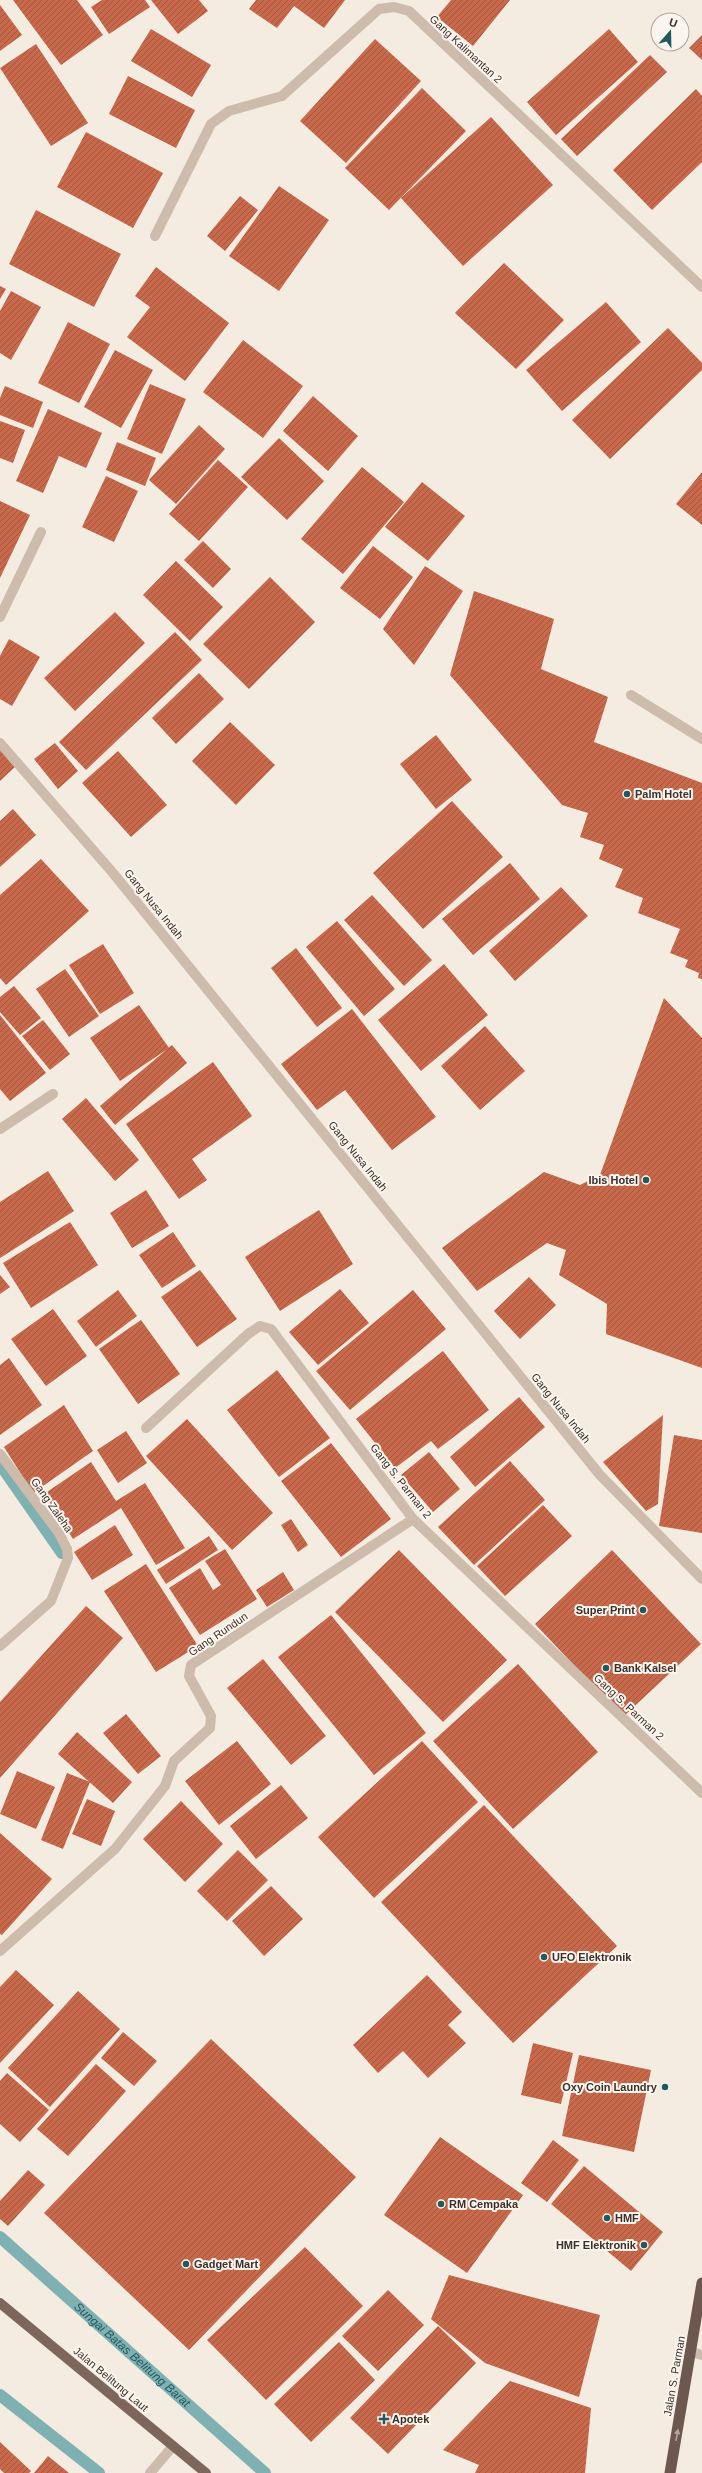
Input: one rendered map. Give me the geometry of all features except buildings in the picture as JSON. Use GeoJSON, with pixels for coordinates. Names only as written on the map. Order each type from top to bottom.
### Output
{"type":"FeatureCollection","features":[{"type":"Feature","properties":{"kind":"highway","name":"Jalan S. Parman"},"geometry":{"type":"LineString","coordinates":[[670,2473],[702,2283]]}},
{"type":"Feature","properties":{"kind":"main road","name":"Jalan Belitung Laut"},"geometry":{"type":"LineString","coordinates":[[0,2303],[206,2473]]}},
{"type":"Feature","properties":{"kind":"street","name":"Gang Kalimantan 2"},"geometry":{"type":"LineString","coordinates":[[155,236],[211,124],[229,111],[282,96],[379,9],[394,6],[409,11],[702,287]]}},
{"type":"Feature","properties":{"kind":"street"},"geometry":{"type":"LineString","coordinates":[[0,617],[41,532]]}},
{"type":"Feature","properties":{"kind":"street"},"geometry":{"type":"LineString","coordinates":[[631,695],[702,739]]}},
{"type":"Feature","properties":{"kind":"street","name":"Gang Nusa Indah"},"geometry":{"type":"LineString","coordinates":[[0,743],[113,873],[600,1475],[702,1579]]}},
{"type":"Feature","properties":{"kind":"street"},"geometry":{"type":"LineString","coordinates":[[0,1129],[53,1094]]}},
{"type":"Feature","properties":{"kind":"street","name":"Gang S. Parman 2"},"geometry":{"type":"LineString","coordinates":[[146,1428],[248,1334],[260,1326],[266,1326],[273,1331],[413,1519],[702,1793]]}},
{"type":"Feature","properties":{"kind":"street","name":"Gang Zaleha"},"geometry":{"type":"LineString","coordinates":[[0,1454],[58,1532],[67,1549],[68,1558],[52,1601],[0,1646]]}},
{"type":"Feature","properties":{"kind":"street","name":"Gang Rundun"},"geometry":{"type":"LineString","coordinates":[[0,1951],[115,1849],[165,1786],[174,1761],[210,1728],[211,1716],[189,1676],[191,1665],[413,1519]]}},
{"type":"Feature","properties":{"kind":"street"},"geometry":{"type":"LineString","coordinates":[[691,2352],[702,2354]]}},
{"type":"Feature","properties":{"kind":"street"},"geometry":{"type":"LineString","coordinates":[[150,2473],[173,2446]]}},
{"type":"Feature","properties":{"kind":"waterway"},"geometry":{"type":"LineString","coordinates":[[0,1464],[62,1553]]}},
{"type":"Feature","properties":{"kind":"waterway","name":"Sungai Batas Belitung Barat"},"geometry":{"type":"LineString","coordinates":[[0,2237],[265,2473]]}},
{"type":"Feature","properties":{"kind":"waterway"},"geometry":{"type":"LineString","coordinates":[[0,2395],[99,2473]]}},
{"type":"Feature","properties":{"kind":"place","name":"Palm Hotel"},"geometry":{"type":"Point","coordinates":[627,794]}},
{"type":"Feature","properties":{"kind":"place","name":"Ibis Hotel"},"geometry":{"type":"Point","coordinates":[646,1180]}},
{"type":"Feature","properties":{"kind":"place","name":"Super Print"},"geometry":{"type":"Point","coordinates":[643,1610]}},
{"type":"Feature","properties":{"kind":"place","name":"Bank Kalsel"},"geometry":{"type":"Point","coordinates":[606,1668]}},
{"type":"Feature","properties":{"kind":"place","name":"UFO Elektronik"},"geometry":{"type":"Point","coordinates":[544,1957]}},
{"type":"Feature","properties":{"kind":"place","name":"Oxy Coin Laundry"},"geometry":{"type":"Point","coordinates":[665,2087]}},
{"type":"Feature","properties":{"kind":"place","name":"RM Cempaka"},"geometry":{"type":"Point","coordinates":[441,2204]}},
{"type":"Feature","properties":{"kind":"place","name":"HMF"},"geometry":{"type":"Point","coordinates":[607,2218]}},
{"type":"Feature","properties":{"kind":"place","name":"HMF Elektronik"},"geometry":{"type":"Point","coordinates":[644,2245]}},
{"type":"Feature","properties":{"kind":"place","name":"Gadget Mart"},"geometry":{"type":"Point","coordinates":[186,2264]}},
{"type":"Feature","properties":{"kind":"place","name":"Apotek"},"geometry":{"type":"Point","coordinates":[384,2419]}}]}
